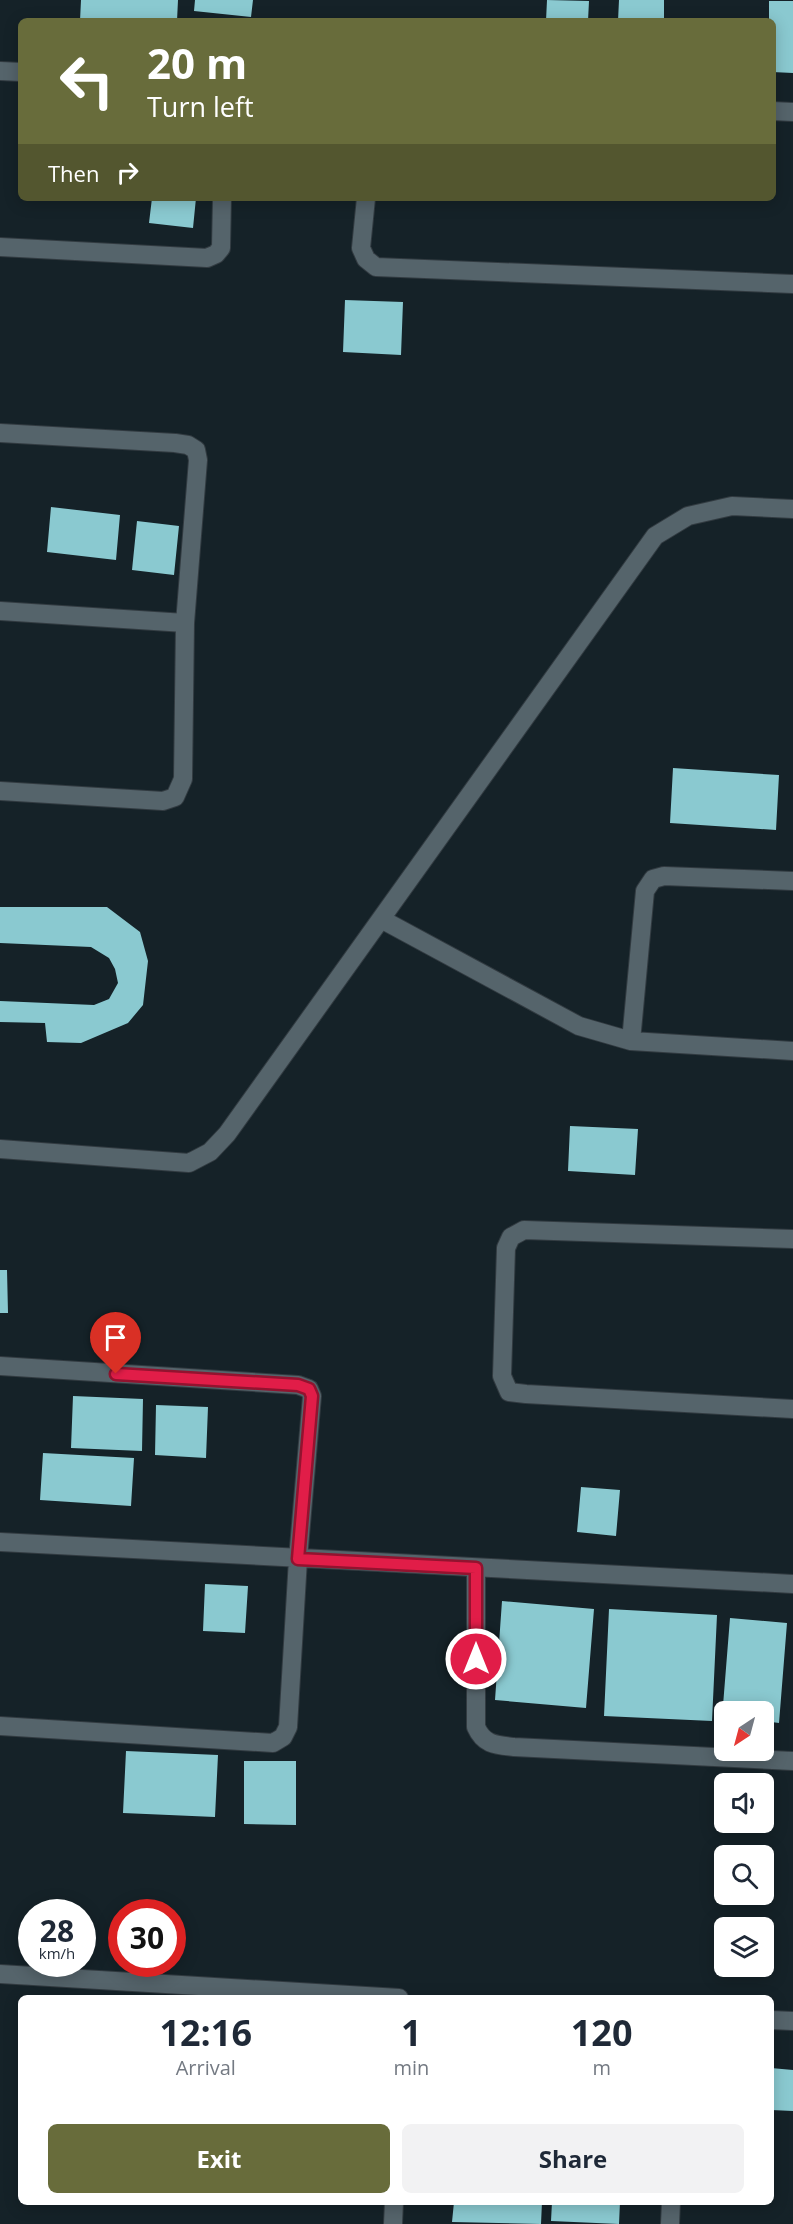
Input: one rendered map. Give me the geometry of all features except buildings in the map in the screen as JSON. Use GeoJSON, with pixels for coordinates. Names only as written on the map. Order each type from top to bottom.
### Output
{"type":"FeatureCollection","features":[{"type":"Feature","properties":{"kind":"street"},"geometry":{"type":"LineString","coordinates":[[0,71],[18,72]]}},
{"type":"Feature","properties":{"kind":"street"},"geometry":{"type":"LineString","coordinates":[[776,111],[793,112]]}},
{"type":"Feature","properties":{"kind":"street"},"geometry":{"type":"LineString","coordinates":[[0,247],[207,258],[221,248],[222,201]]}},
{"type":"Feature","properties":{"kind":"street"},"geometry":{"type":"LineString","coordinates":[[366,201],[361,248],[366,259],[376,267],[793,284]]}},
{"type":"Feature","properties":{"kind":"street"},"geometry":{"type":"LineString","coordinates":[[0,433],[175,443],[188,445],[196,450],[198,460],[185,623],[183,779],[175,797],[164,801],[0,791]]}},
{"type":"Feature","properties":{"kind":"street"},"geometry":{"type":"LineString","coordinates":[[0,1149],[189,1163],[210,1152],[227,1134],[655,536],[688,516],[732,506],[793,509]]}},
{"type":"Feature","properties":{"kind":"street"},"geometry":{"type":"LineString","coordinates":[[0,611],[185,623]]}},
{"type":"Feature","properties":{"kind":"street"},"geometry":{"type":"LineString","coordinates":[[631,1041],[645,891],[653,879],[664,876],[793,881]]}},
{"type":"Feature","properties":{"kind":"street"},"geometry":{"type":"LineString","coordinates":[[381,918],[579,1026],[631,1041],[793,1051]]}},
{"type":"Feature","properties":{"kind":"street"},"geometry":{"type":"LineString","coordinates":[[793,1239],[524,1230],[511,1237],[506,1248],[502,1376],[509,1392],[526,1395],[793,1409]]}},
{"type":"Feature","properties":{"kind":"street"},"geometry":{"type":"LineString","coordinates":[[0,1366],[298,1385],[309,1389],[312,1396],[298,1559],[288,1727],[283,1737],[273,1743],[0,1726]]}},
{"type":"Feature","properties":{"kind":"street"},"geometry":{"type":"LineString","coordinates":[[0,1542],[793,1584]]}},
{"type":"Feature","properties":{"kind":"street"},"geometry":{"type":"LineString","coordinates":[[476,1568],[476,1727],[480,1737],[495,1745],[514,1747],[793,1761]]}},
{"type":"Feature","properties":{"kind":"street"},"geometry":{"type":"LineString","coordinates":[[0,1974],[349,1995]]}},
{"type":"Feature","properties":{"kind":"street"},"geometry":{"type":"LineString","coordinates":[[774,2020],[793,2022]]}},
{"type":"Feature","properties":{"kind":"street"},"geometry":{"type":"LineString","coordinates":[[393,2224],[394,2205]]}},
{"type":"Feature","properties":{"kind":"street"},"geometry":{"type":"LineString","coordinates":[[670,2224],[671,2205]]}},
{"type":"Feature","properties":{"kind":"route"},"geometry":{"type":"LineString","coordinates":[[116,1374],[298,1385],[309,1389],[312,1396],[298,1559],[476,1568],[476,1659]]}}]}
